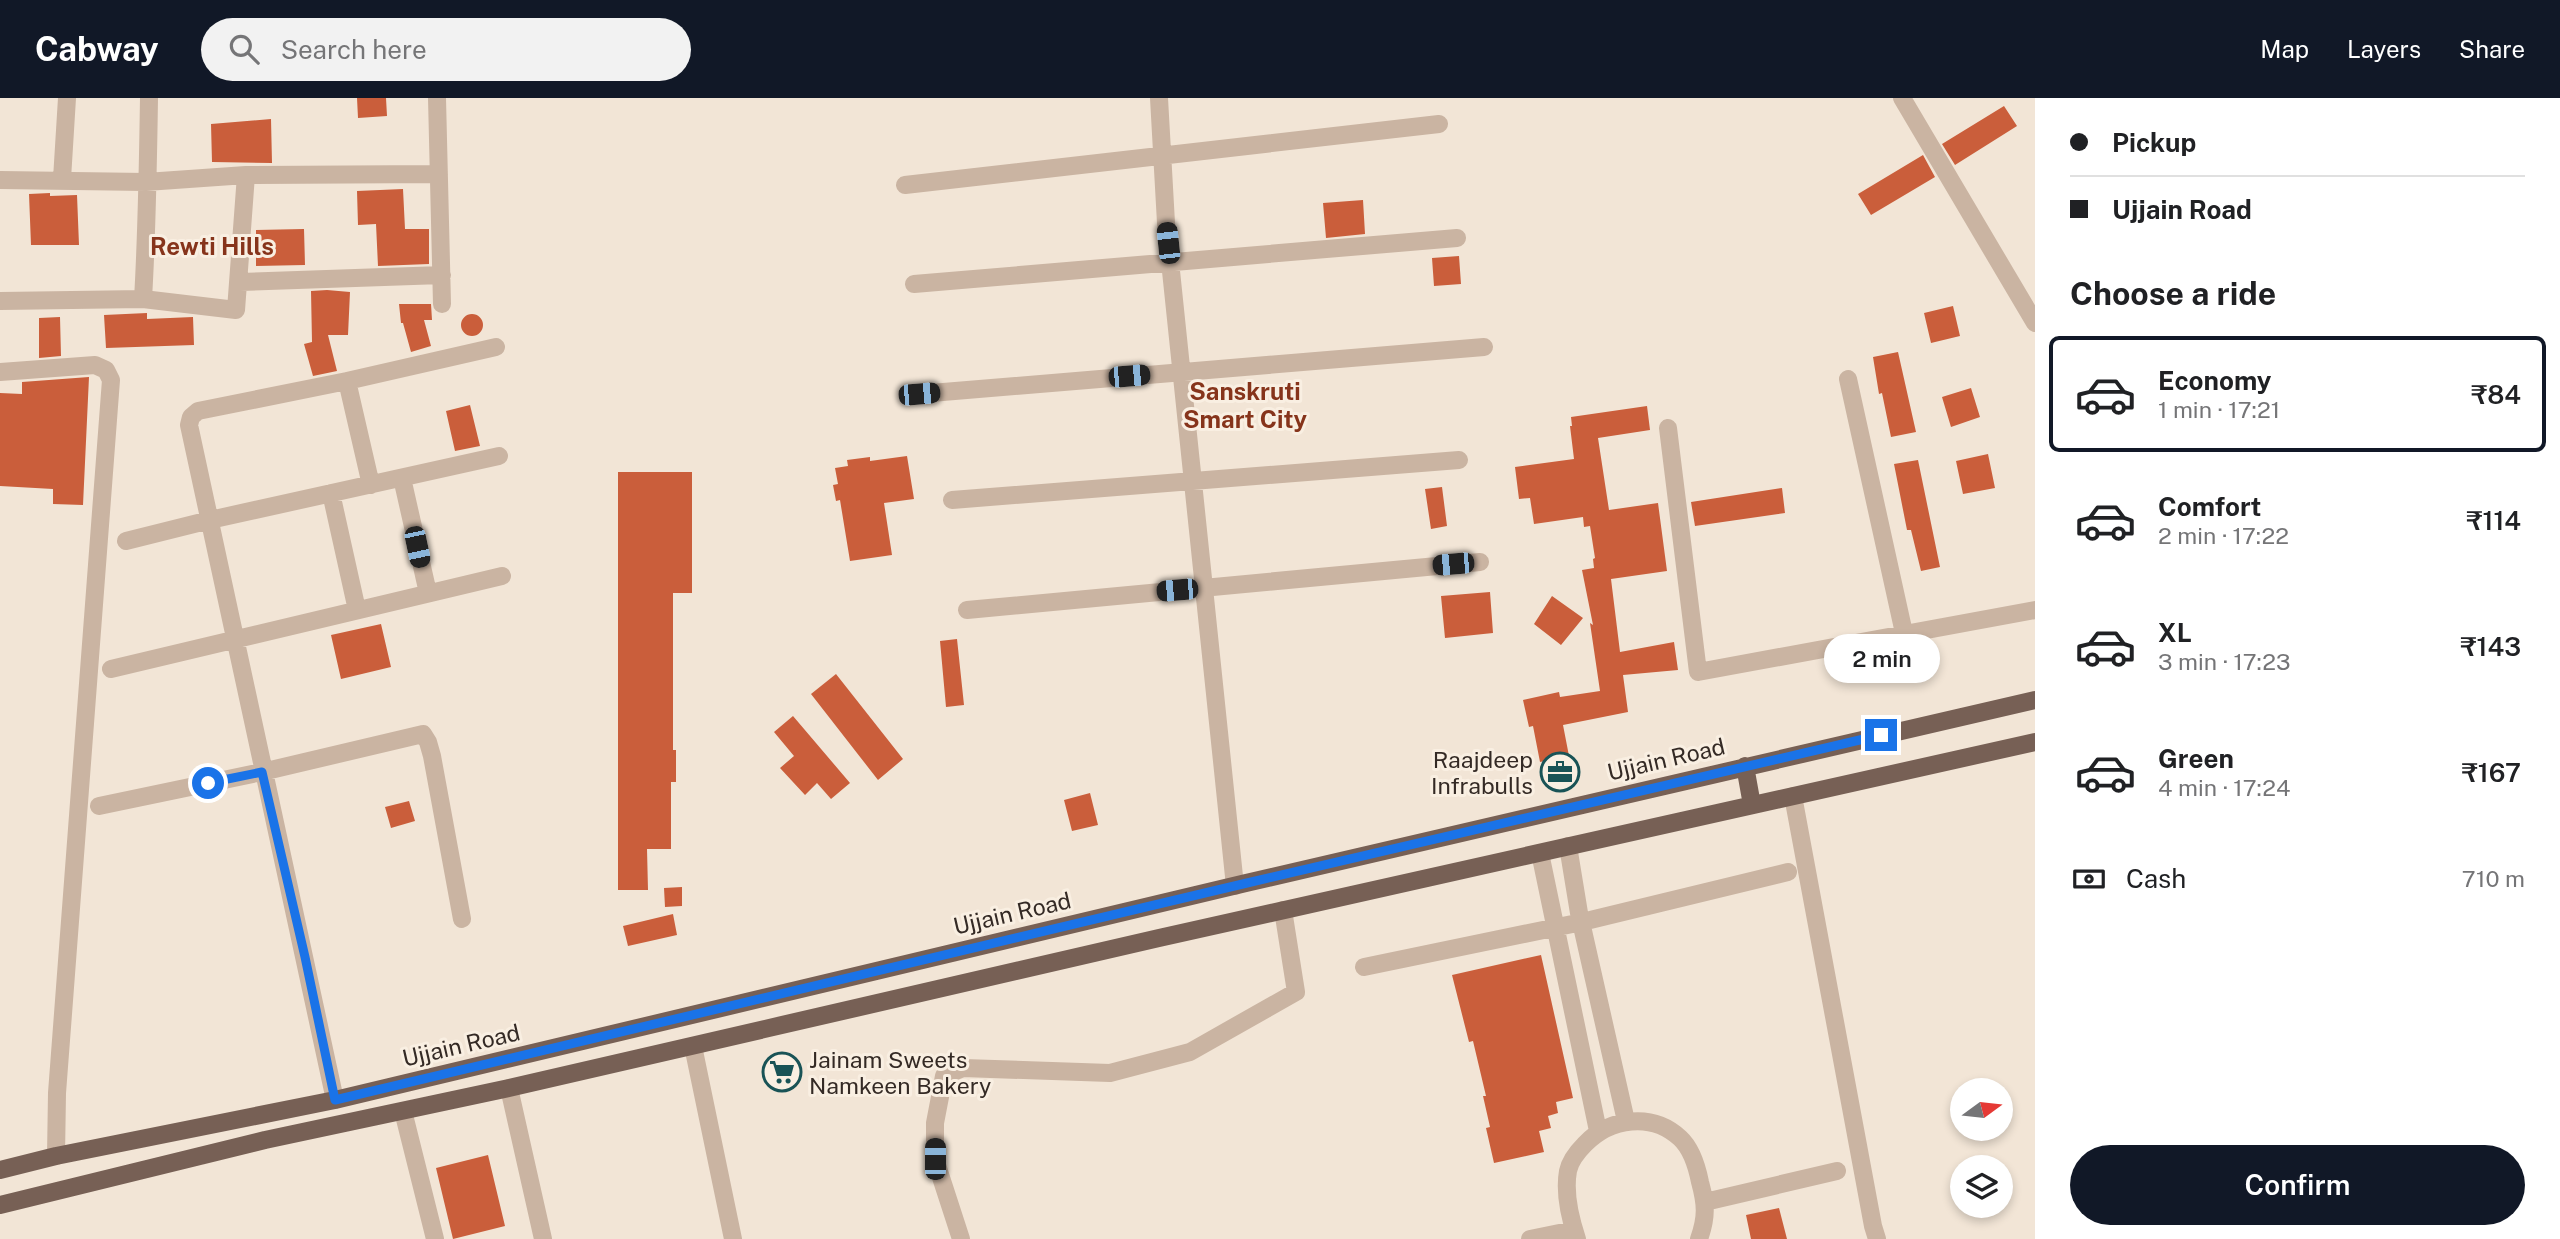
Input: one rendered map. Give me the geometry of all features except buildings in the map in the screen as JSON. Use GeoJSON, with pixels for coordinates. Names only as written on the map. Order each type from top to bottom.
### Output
{"type":"FeatureCollection","features":[{"type":"Feature","properties":{"kind":"main road","name":"Ujjain Road"},"geometry":{"type":"LineString","coordinates":[[0,1170],[56,1156],[335,1100],[1234,886],[2035,700]]}},
{"type":"Feature","properties":{"kind":"main road"},"geometry":{"type":"LineString","coordinates":[[0,1205],[226,1149],[509,1088],[1283,910],[2035,742]]}},
{"type":"Feature","properties":{"kind":"main road"},"geometry":{"type":"LineString","coordinates":[[1745,766],[1752,806]]}},
{"type":"Feature","properties":{"kind":"street"},"geometry":{"type":"LineString","coordinates":[[62,179],[67,98]]}},
{"type":"Feature","properties":{"kind":"street"},"geometry":{"type":"LineString","coordinates":[[143,299],[148,209],[146,182],[149,98]]}},
{"type":"Feature","properties":{"kind":"street"},"geometry":{"type":"LineString","coordinates":[[438,98],[442,304]]}},
{"type":"Feature","properties":{"kind":"street"},"geometry":{"type":"LineString","coordinates":[[1159,98],[1170,262],[1234,886]]}},
{"type":"Feature","properties":{"kind":"street"},"geometry":{"type":"LineString","coordinates":[[1902,98],[2035,323]]}},
{"type":"Feature","properties":{"kind":"street"},"geometry":{"type":"LineString","coordinates":[[905,185],[1439,124]]}},
{"type":"Feature","properties":{"kind":"street"},"geometry":{"type":"LineString","coordinates":[[0,180],[146,182],[246,175],[439,174]]}},
{"type":"Feature","properties":{"kind":"street"},"geometry":{"type":"LineString","coordinates":[[0,301],[143,299],[236,310],[246,175]]}},
{"type":"Feature","properties":{"kind":"street"},"geometry":{"type":"LineString","coordinates":[[914,284],[1457,238]]}},
{"type":"Feature","properties":{"kind":"street"},"geometry":{"type":"LineString","coordinates":[[240,282],[442,275]]}},
{"type":"Feature","properties":{"kind":"street"},"geometry":{"type":"LineString","coordinates":[[335,1100],[189,425],[191,417],[198,411],[496,347]]}},
{"type":"Feature","properties":{"kind":"street"},"geometry":{"type":"LineString","coordinates":[[919,394],[1484,347]]}},
{"type":"Feature","properties":{"kind":"street"},"geometry":{"type":"LineString","coordinates":[[0,373],[95,365],[106,370],[111,380],[57,1093],[56,1156]]}},
{"type":"Feature","properties":{"kind":"street"},"geometry":{"type":"LineString","coordinates":[[1848,379],[1904,634]]}},
{"type":"Feature","properties":{"kind":"street"},"geometry":{"type":"LineString","coordinates":[[347,381],[372,485]]}},
{"type":"Feature","properties":{"kind":"street"},"geometry":{"type":"LineString","coordinates":[[1668,428],[1698,673],[2035,610]]}},
{"type":"Feature","properties":{"kind":"street"},"geometry":{"type":"LineString","coordinates":[[127,541],[499,456]]}},
{"type":"Feature","properties":{"kind":"street"},"geometry":{"type":"LineString","coordinates":[[952,500],[1460,460]]}},
{"type":"Feature","properties":{"kind":"street"},"geometry":{"type":"LineString","coordinates":[[402,478],[428,593]]}},
{"type":"Feature","properties":{"kind":"street"},"geometry":{"type":"LineString","coordinates":[[331,493],[357,610]]}},
{"type":"Feature","properties":{"kind":"street"},"geometry":{"type":"LineString","coordinates":[[967,610],[1480,562]]}},
{"type":"Feature","properties":{"kind":"street"},"geometry":{"type":"LineString","coordinates":[[111,669],[502,576]]}},
{"type":"Feature","properties":{"kind":"street"},"geometry":{"type":"LineString","coordinates":[[99,806],[262,772],[423,734],[432,756],[462,919]]}},
{"type":"Feature","properties":{"kind":"street"},"geometry":{"type":"LineString","coordinates":[[1793,796],[1872,1226],[1877,1239]]}},
{"type":"Feature","properties":{"kind":"street"},"geometry":{"type":"LineString","coordinates":[[1569,846],[1582,922],[1626,1121]]}},
{"type":"Feature","properties":{"kind":"street"},"geometry":{"type":"LineString","coordinates":[[1540,853],[1598,1131]]}},
{"type":"Feature","properties":{"kind":"street"},"geometry":{"type":"LineString","coordinates":[[1364,967],[1582,922],[1788,872]]}},
{"type":"Feature","properties":{"kind":"street"},"geometry":{"type":"LineString","coordinates":[[961,1239],[935,1159],[935,1123],[944,1076],[962,1068],[1110,1073],[1190,1052],[1296,992],[1283,910]]}},
{"type":"Feature","properties":{"kind":"street"},"geometry":{"type":"LineString","coordinates":[[1573,1013],[1602,1006]]}},
{"type":"Feature","properties":{"kind":"street"},"geometry":{"type":"LineString","coordinates":[[693,1046],[733,1239]]}},
{"type":"Feature","properties":{"kind":"street"},"geometry":{"type":"LineString","coordinates":[[509,1088],[543,1239]]}},
{"type":"Feature","properties":{"kind":"street"},"geometry":{"type":"LineString","coordinates":[[403,1111],[435,1239]]}},
{"type":"Feature","properties":{"kind":"street"},"geometry":{"type":"LineString","coordinates":[[1530,1239],[1575,1234],[1566,1189],[1568,1168],[1580,1149],[1598,1131],[1626,1121],[1643,1121],[1665,1127],[1682,1140],[1693,1156],[1705,1202],[1706,1220],[1699,1239]]}},
{"type":"Feature","properties":{"kind":"street"},"geometry":{"type":"LineString","coordinates":[[1705,1202],[1837,1171]]}},
{"type":"Feature","properties":{"kind":"place","name":"Raajdeep Infrabulls"},"geometry":{"type":"Point","coordinates":[1560,772]}},
{"type":"Feature","properties":{"kind":"place","name":"Jainam Sweets Namkeen Bakery"},"geometry":{"type":"Point","coordinates":[782,1072]}},
{"type":"Feature","properties":{"kind":"district","name":"Rewti Hills"},"geometry":{"type":"Point","coordinates":[212,246]}},
{"type":"Feature","properties":{"kind":"district","name":"Sanskruti Smart City"},"geometry":{"type":"Point","coordinates":[1245,405]}},
{"type":"Feature","properties":{"kind":"route"},"geometry":{"type":"LineString","coordinates":[[208,783],[262,772],[335,1100],[1881,735]]}}]}
